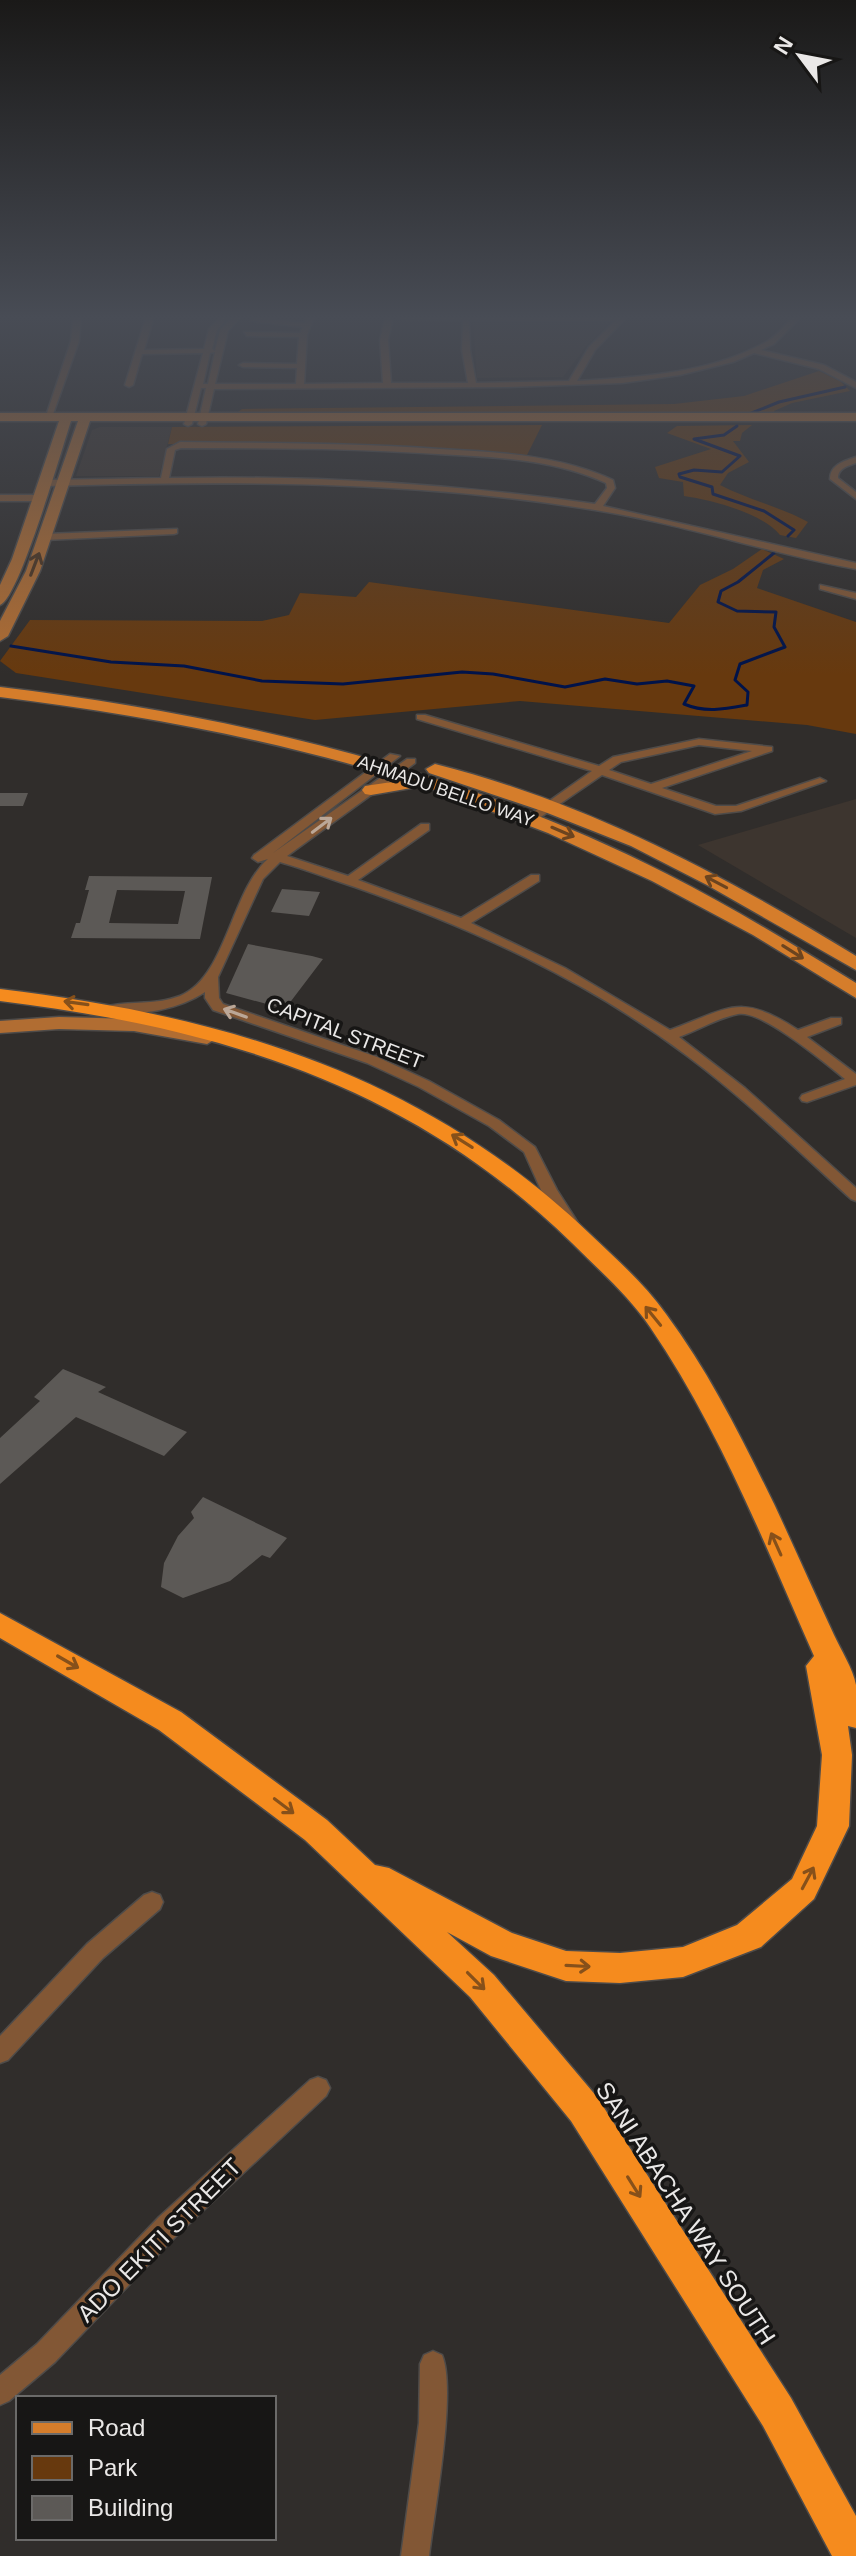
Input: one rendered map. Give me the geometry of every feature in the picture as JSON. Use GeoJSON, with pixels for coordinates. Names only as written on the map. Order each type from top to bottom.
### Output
{"type":"FeatureCollection","features":[{"type":"Feature","properties":{"kind":"highway"},"geometry":{"type":"LineString","coordinates":[[0,995],[112,1009],[260,1047],[357,1084],[426,1118],[492,1159],[572,1226],[657,1319],[731,1443],[856,1716]]}},
{"type":"Feature","properties":{"kind":"highway"},"geometry":{"type":"LineString","coordinates":[[355,1866],[503,1945],[566,1966],[620,1968],[683,1962],[749,1936],[803,1889],[833,1826],[837,1755],[827,1686],[791,1576]]}},
{"type":"Feature","properties":{"kind":"highway","name":"SANI ABACHA WAY SOUTH"},"geometry":{"type":"LineString","coordinates":[[0,1624],[170,1721],[316,1830],[482,1986],[584,2109],[777,2412],[855,2556]]}},
{"type":"Feature","properties":{"kind":"main road"},"geometry":{"type":"LineString","coordinates":[[1,635],[20,601],[45,537],[78,436]]}},
{"type":"Feature","properties":{"kind":"main road"},"geometry":{"type":"LineString","coordinates":[[0,601],[19,559],[59,438]]}},
{"type":"Feature","properties":{"kind":"main road","name":"AHMADU BELLO WAY"},"geometry":{"type":"LineString","coordinates":[[0,680],[195,707],[310,732],[395,764],[550,807],[662,854],[789,922],[856,964]]}},
{"type":"Feature","properties":{"kind":"main road","name":"AHMADU BELLO WAY"},"geometry":{"type":"LineString","coordinates":[[0,692],[180,718],[343,757],[395,764],[430,784],[532,819],[640,867],[699,897],[856,992]]}},
{"type":"Feature","properties":{"kind":"main road"},"geometry":{"type":"LineString","coordinates":[[343,757],[355,768],[364,786],[430,784]]}},
{"type":"Feature","properties":{"kind":"main road"},"geometry":{"type":"LineString","coordinates":[[0,1027],[59,1023],[134,1025],[260,1047]]}},
{"type":"Feature","properties":{"kind":"street"},"geometry":{"type":"LineString","coordinates":[[164,482],[171,449],[180,445],[433,452],[545,461],[588,470],[610,482],[611,488],[598,507]]}},
{"type":"Feature","properties":{"kind":"street"},"geometry":{"type":"LineString","coordinates":[[856,460],[839,467],[834,479],[856,496]]}},
{"type":"Feature","properties":{"kind":"street"},"geometry":{"type":"LineString","coordinates":[[45,483],[378,483],[493,492],[598,507],[856,566]]}},
{"type":"Feature","properties":{"kind":"street"},"geometry":{"type":"LineString","coordinates":[[0,498],[39,498]]}},
{"type":"Feature","properties":{"kind":"street"},"geometry":{"type":"LineString","coordinates":[[45,537],[174,531]]}},
{"type":"Feature","properties":{"kind":"street"},"geometry":{"type":"LineString","coordinates":[[823,587],[856,596]]}},
{"type":"Feature","properties":{"kind":"street"},"geometry":{"type":"LineString","coordinates":[[421,717],[654,787],[703,807],[724,811],[820,781]]}},
{"type":"Feature","properties":{"kind":"street"},"geometry":{"type":"LineString","coordinates":[[532,819],[599,770],[629,756],[699,742],[768,749],[654,787]]}},
{"type":"Feature","properties":{"kind":"street"},"geometry":{"type":"LineString","coordinates":[[112,1009],[176,1004],[199,994],[212,978],[259,862],[395,764]]}},
{"type":"Feature","properties":{"kind":"street"},"geometry":{"type":"LineString","coordinates":[[277,861],[364,786],[395,764]]}},
{"type":"Feature","properties":{"kind":"street"},"geometry":{"type":"LineString","coordinates":[[349,881],[425,827]]}},
{"type":"Feature","properties":{"kind":"street"},"geometry":{"type":"LineString","coordinates":[[259,862],[295,864],[349,881],[462,923],[567,973],[668,1036],[786,1131],[856,1196]]}},
{"type":"Feature","properties":{"kind":"street"},"geometry":{"type":"LineString","coordinates":[[462,923],[535,878]]}},
{"type":"Feature","properties":{"kind":"street","name":"CAPITAL STREET"},"geometry":{"type":"LineString","coordinates":[[212,978],[212,998],[218,1007],[372,1060],[424,1084],[494,1123],[530,1150],[549,1190],[572,1226]]}},
{"type":"Feature","properties":{"kind":"street"},"geometry":{"type":"LineString","coordinates":[[668,1036],[742,1008],[783,1027],[855,1081]]}},
{"type":"Feature","properties":{"kind":"street"},"geometry":{"type":"LineString","coordinates":[[796,1036],[836,1021]]}},
{"type":"Feature","properties":{"kind":"street"},"geometry":{"type":"LineString","coordinates":[[807,1098],[855,1081]]}},
{"type":"Feature","properties":{"kind":"street"},"geometry":{"type":"LineString","coordinates":[[0,2052],[95,1951],[152,1902]]}},
{"type":"Feature","properties":{"kind":"street","name":"ADO EKITI STREET"},"geometry":{"type":"LineString","coordinates":[[0,2392],[46,2353],[168,2226],[318,2088]]}},
{"type":"Feature","properties":{"kind":"street"},"geometry":{"type":"LineString","coordinates":[[415,2556],[432,2423],[433,2364]]}},
{"type":"Feature","properties":{"kind":"shaded area"},"geometry":{"type":"Polygon","coordinates":[[[90,436],[170,436],[159,476],[76,476],[90,436]]]}},
{"type":"Feature","properties":{"kind":"shaded area"},"geometry":{"type":"Polygon","coordinates":[[[856,799],[856,938],[698,845],[856,799]]]}},
{"type":"Feature","properties":{"kind":"green space"},"geometry":{"type":"Polygon","coordinates":[[[170,436],[536,436],[526,457],[315,444],[168,444],[170,436]]]}},
{"type":"Feature","properties":{"kind":"green space"},"geometry":{"type":"Polygon","coordinates":[[[676,436],[741,436],[740,441],[733,441],[749,462],[728,473],[720,485],[808,522],[796,538],[780,535],[761,520],[736,509],[684,496],[683,482],[659,478],[655,467],[711,449],[676,436]]]}},
{"type":"Feature","properties":{"kind":"green space"},"geometry":{"type":"Polygon","coordinates":[[[762,549],[784,559],[763,570],[757,588],[856,622],[856,734],[807,725],[520,701],[315,720],[16,673],[0,661],[30,620],[262,621],[289,615],[300,593],[356,597],[369,582],[669,623],[700,585],[733,569],[762,549]]]}},
{"type":"Feature","properties":{"kind":"building"},"geometry":{"type":"Polygon","coordinates":[[[0,793],[28,793],[23,806],[0,806],[0,793]]]}},
{"type":"Feature","properties":{"kind":"building"},"geometry":{"type":"Polygon","coordinates":[[[89,876],[212,877],[200,939],[71,938],[76,923],[80,923],[89,890],[85,890],[89,876]],[[117,890],[109,923],[178,924],[185,891],[117,890]]]}},
{"type":"Feature","properties":{"kind":"building"},"geometry":{"type":"Polygon","coordinates":[[[282,889],[320,892],[309,916],[271,912],[282,889]]]}},
{"type":"Feature","properties":{"kind":"building"},"geometry":{"type":"Polygon","coordinates":[[[248,944],[323,959],[285,1009],[226,993],[248,944]]]}},
{"type":"Feature","properties":{"kind":"building"},"geometry":{"type":"Polygon","coordinates":[[[63,1369],[106,1387],[98,1392],[187,1432],[164,1456],[76,1417],[0,1484],[0,1438],[40,1401],[34,1397],[63,1369]]]}},
{"type":"Feature","properties":{"kind":"building"},"geometry":{"type":"Polygon","coordinates":[[[203,1497],[287,1538],[270,1558],[262,1555],[230,1581],[183,1598],[161,1587],[164,1563],[178,1536],[194,1518],[191,1512],[203,1497]]]}},
{"type":"Feature","properties":{"kind":"waterway"},"geometry":{"type":"LineString","coordinates":[[714,436],[694,439],[740,456],[722,472],[694,470],[679,474],[680,477],[712,487],[713,494],[764,511],[794,530],[788,536]]}},
{"type":"Feature","properties":{"kind":"waterway"},"geometry":{"type":"LineString","coordinates":[[11,646],[111,662],[184,666],[262,681],[343,684],[462,672],[493,674],[565,687],[605,679],[637,684],[667,681],[694,686],[684,704],[700,709],[723,709],[747,705],[748,692],[735,680],[740,664],[785,647],[774,627],[776,612],[737,611],[718,602],[721,591],[738,582],[774,553]]}}]}
